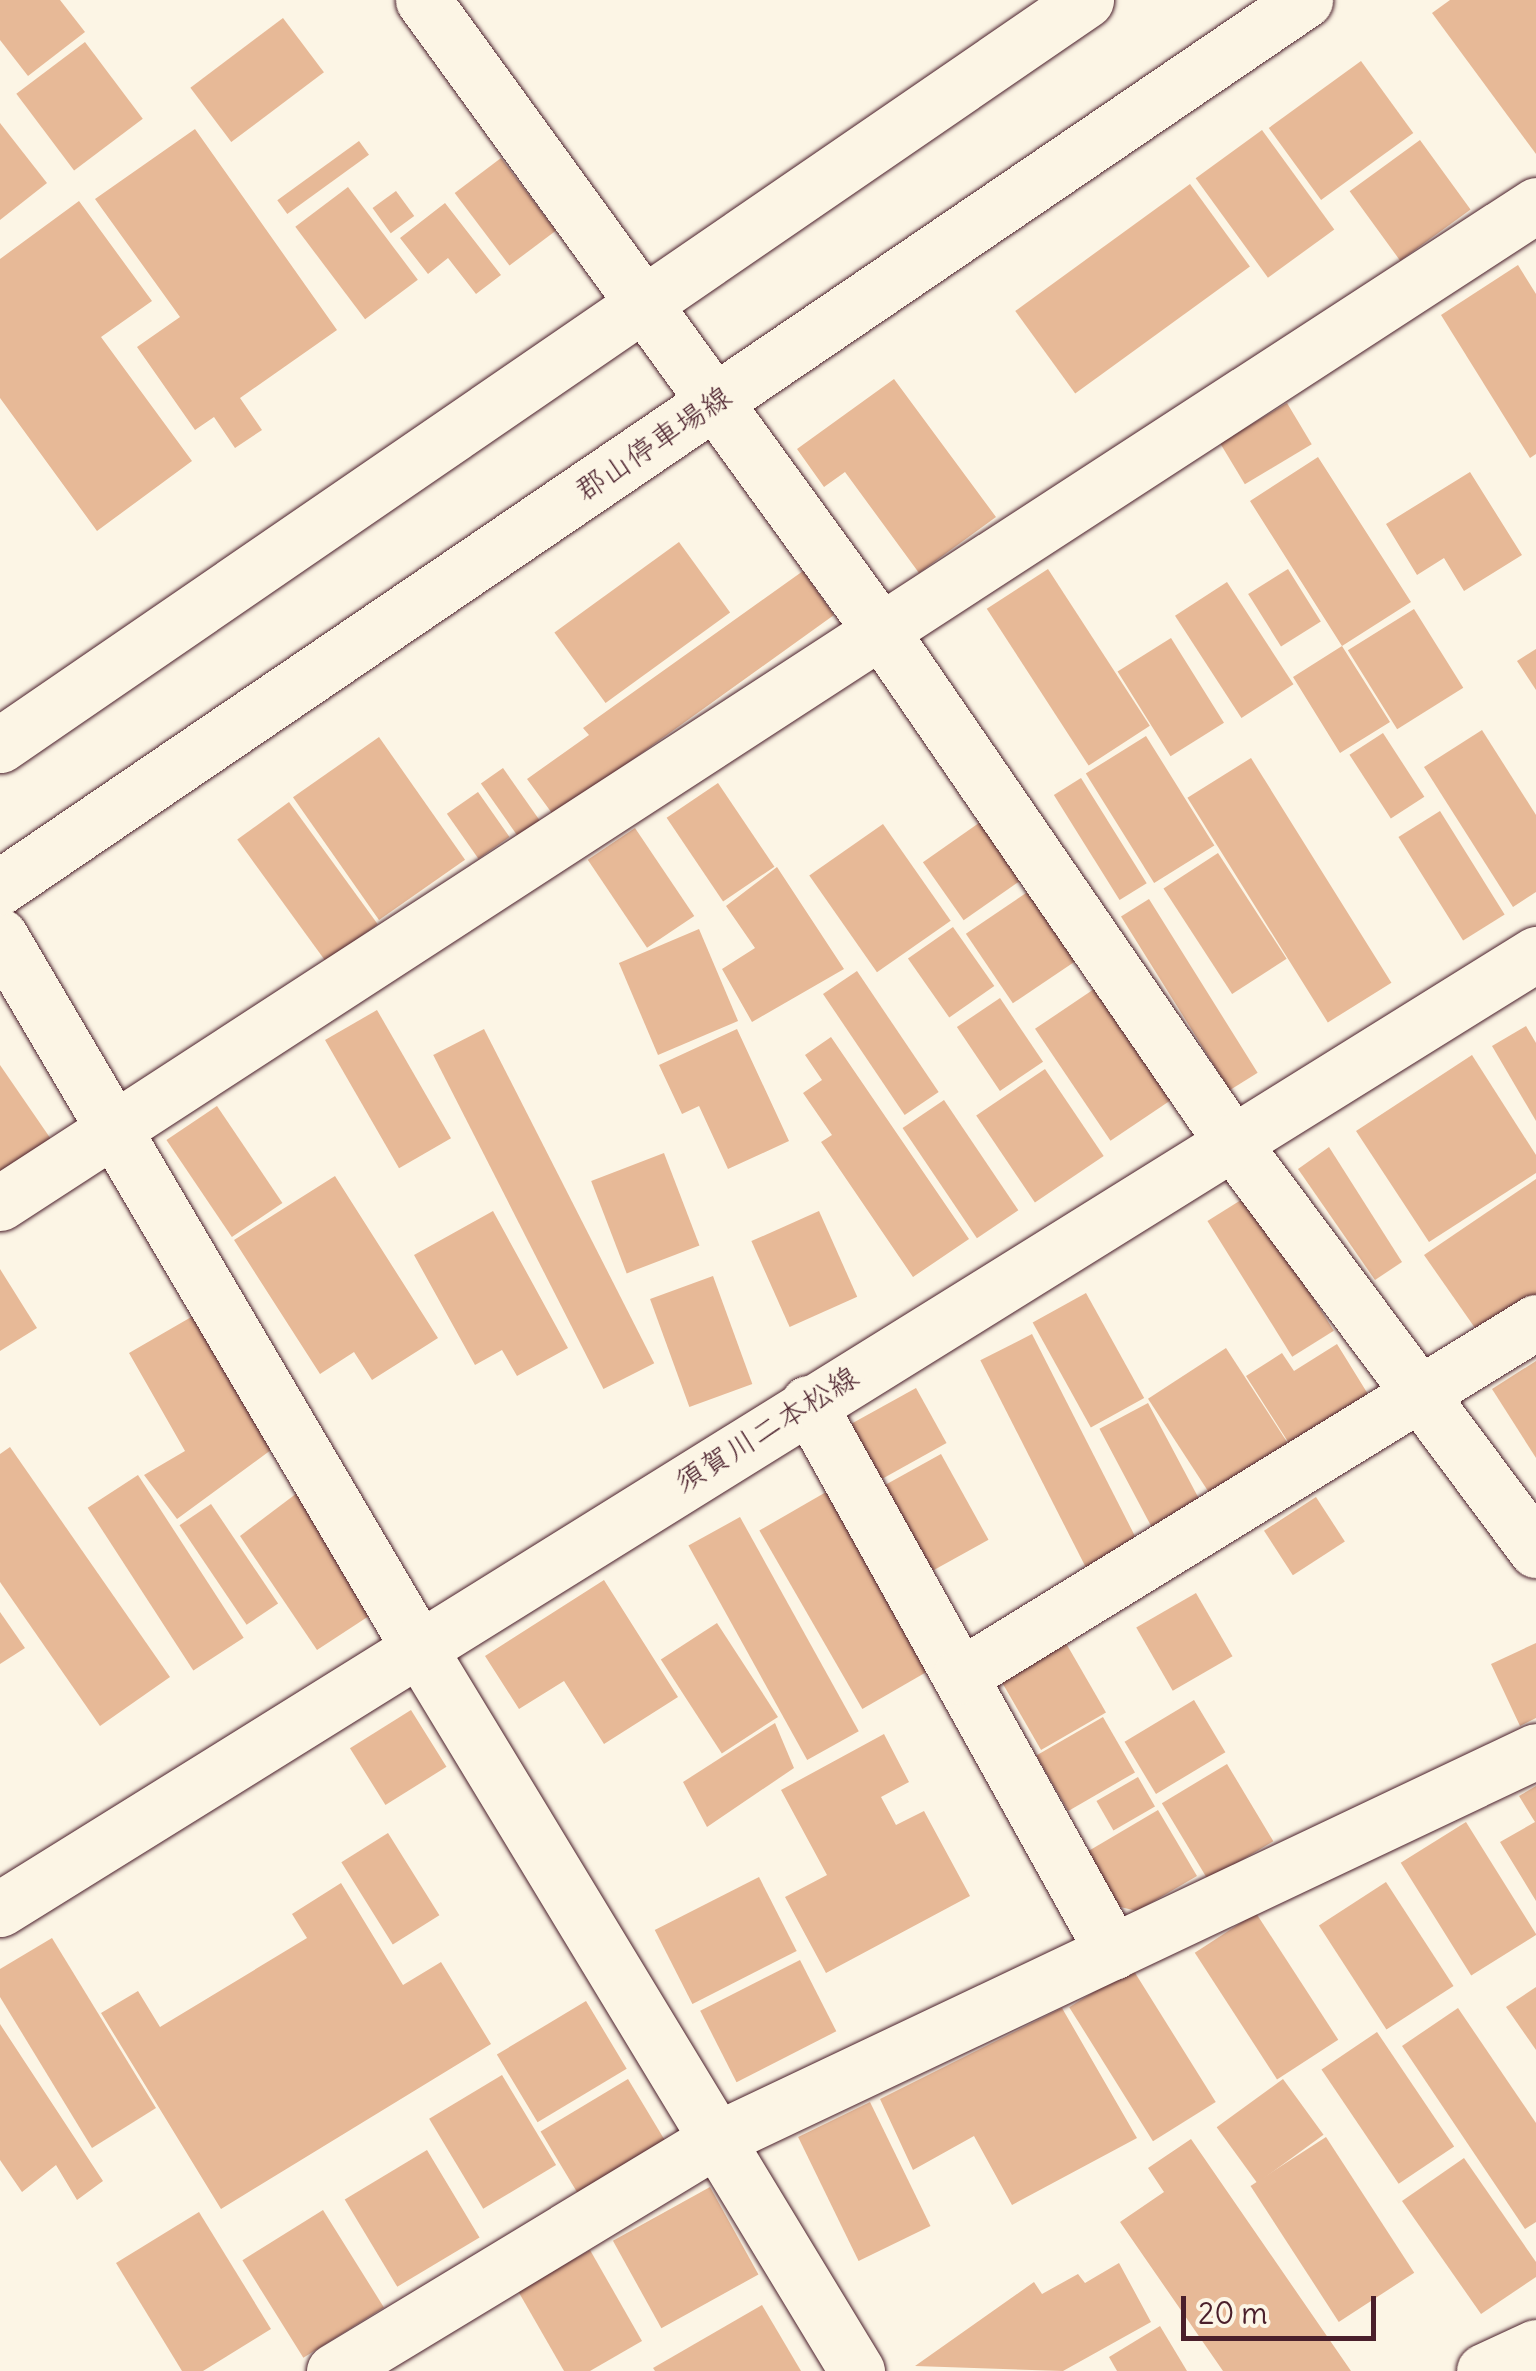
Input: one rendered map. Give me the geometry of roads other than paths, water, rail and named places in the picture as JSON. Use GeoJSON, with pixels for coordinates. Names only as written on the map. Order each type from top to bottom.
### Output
{"type":"FeatureCollection","features":[{"type":"Feature","properties":{"kind":"street"},"geometry":{"type":"LineString","coordinates":[[423,0],[882,631],[1232,1142],[1536,1550]]}},
{"type":"Feature","properties":{"kind":"street"},"geometry":{"type":"LineString","coordinates":[[0,745],[640,300],[1086,0]]}},
{"type":"Feature","properties":{"kind":"street","name":"郡山停車場線"},"geometry":{"type":"LineString","coordinates":[[0,887],[1305,0]]}},
{"type":"Feature","properties":{"kind":"street"},"geometry":{"type":"LineString","coordinates":[[0,1202],[1536,206]]}},
{"type":"Feature","properties":{"kind":"street"},"geometry":{"type":"LineString","coordinates":[[0,936],[417,1644],[857,2371]]}},
{"type":"Feature","properties":{"kind":"street","name":"須賀川二本松線"},"geometry":{"type":"LineString","coordinates":[[0,1909],[417,1644],[1536,954]]}},
{"type":"Feature","properties":{"kind":"street"},"geometry":{"type":"LineString","coordinates":[[960,1676],[1536,1322]]}},
{"type":"Feature","properties":{"kind":"street"},"geometry":{"type":"LineString","coordinates":[[808,1403],[1113,1952]]}},
{"type":"Feature","properties":{"kind":"street"},"geometry":{"type":"LineString","coordinates":[[334,2371],[717,2139],[1536,1751]]}},
{"type":"Feature","properties":{"kind":"street"},"geometry":{"type":"LineString","coordinates":[[1484,2371],[1536,2346]]}}]}
